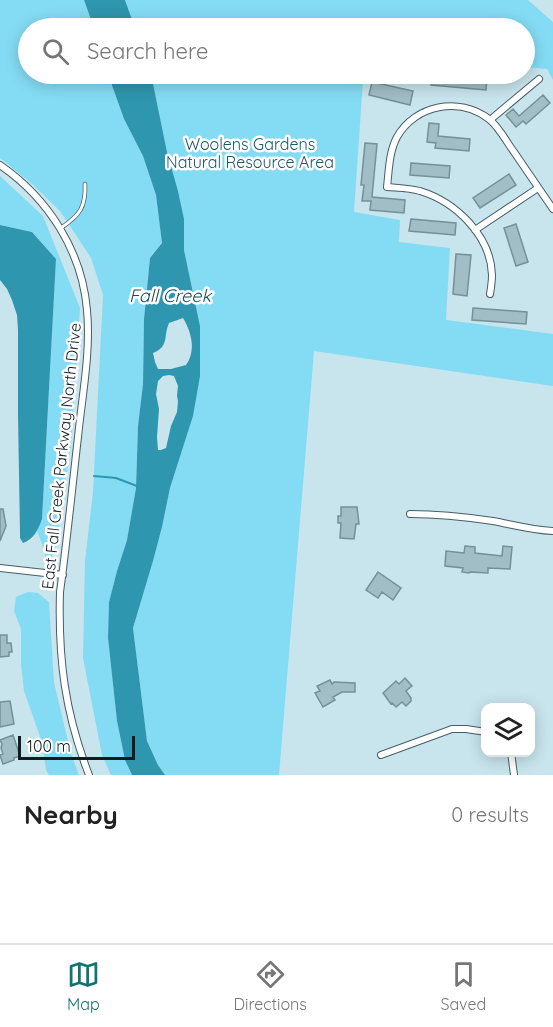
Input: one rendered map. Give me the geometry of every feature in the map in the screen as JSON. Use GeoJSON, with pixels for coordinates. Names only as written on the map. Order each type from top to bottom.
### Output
{"type":"FeatureCollection","features":[{"type":"Feature","properties":{"kind":"street"},"geometry":{"type":"LineString","coordinates":[[535,82],[539,79]]}},
{"type":"Feature","properties":{"kind":"street"},"geometry":{"type":"LineString","coordinates":[[490,120],[533,84]]}},
{"type":"Feature","properties":{"kind":"street"},"geometry":{"type":"LineString","coordinates":[[490,294],[492,275],[489,257],[475,231],[461,214],[436,197],[416,190],[387,186],[394,143],[404,128],[420,114],[440,106],[458,106],[476,111],[490,120],[498,129],[553,209]]}},
{"type":"Feature","properties":{"kind":"street","name":"East Fall Creek Parkway North Drive"},"geometry":{"type":"LineString","coordinates":[[0,165],[35,196],[60,229],[73,253],[81,277],[87,310],[87,352],[59,622],[63,676],[71,723],[89,775]]}},
{"type":"Feature","properties":{"kind":"street"},"geometry":{"type":"LineString","coordinates":[[475,231],[538,188]]}},
{"type":"Feature","properties":{"kind":"street"},"geometry":{"type":"LineString","coordinates":[[410,514],[464,517],[553,531]]}},
{"type":"Feature","properties":{"kind":"street"},"geometry":{"type":"LineString","coordinates":[[0,568],[63,575]]}},
{"type":"Feature","properties":{"kind":"street"},"geometry":{"type":"LineString","coordinates":[[381,756],[452,729],[481,731]]}},
{"type":"Feature","properties":{"kind":"street"},"geometry":{"type":"LineString","coordinates":[[512,757],[514,775]]}},
{"type":"Feature","properties":{"kind":"lane"},"geometry":{"type":"LineString","coordinates":[[60,229],[80,213],[86,184]]}},
{"type":"Feature","properties":{"kind":"green space"},"geometry":{"type":"Polygon","coordinates":[[[0,0],[84,0],[90,18],[18,18],[18,84],[112,84],[124,119],[143,156],[156,195],[162,243],[150,258],[144,319],[143,384],[138,426],[136,488],[127,540],[109,602],[108,638],[117,721],[125,760],[132,775],[111,775],[102,755],[83,658],[85,561],[93,492],[103,295],[91,258],[60,211],[0,158],[0,0]]]}},
{"type":"Feature","properties":{"kind":"green space"},"geometry":{"type":"Polygon","coordinates":[[[125,0],[528,0],[553,22],[553,80],[547,69],[535,68],[535,18],[131,18],[125,0]]]}},
{"type":"Feature","properties":{"kind":"green space","name":"Woolens Gardens Natural Resource Area"},"geometry":{"type":"Polygon","coordinates":[[[153,84],[363,84],[354,212],[400,220],[399,242],[450,248],[446,320],[553,334],[553,386],[314,351],[279,775],[165,775],[147,741],[133,628],[162,527],[170,488],[193,416],[200,326],[184,250],[184,219],[153,84]]]}},
{"type":"Feature","properties":{"kind":"green space"},"geometry":{"type":"Polygon","coordinates":[[[0,176],[43,216],[80,308],[71,445],[55,551],[45,567],[45,552],[37,531],[42,519],[56,259],[32,232],[0,225],[0,176]]]}},
{"type":"Feature","properties":{"kind":"green space"},"geometry":{"type":"Polygon","coordinates":[[[28,592],[38,593],[49,602],[54,682],[71,754],[79,775],[49,775],[46,770],[42,742],[24,691],[21,629],[14,611],[16,597],[28,592]]]}},
{"type":"Feature","properties":{"kind":"water"},"geometry":{"type":"Polygon","coordinates":[[[84,0],[125,0],[131,18],[90,18],[84,0]]]}},
{"type":"Feature","properties":{"kind":"water","name":"Fall Creek"},"geometry":{"type":"Polygon","coordinates":[[[112,84],[153,84],[184,219],[184,250],[200,326],[200,376],[193,416],[170,488],[162,527],[133,628],[147,741],[165,775],[132,775],[125,760],[117,721],[108,638],[109,602],[127,540],[136,488],[138,426],[143,384],[144,319],[150,258],[162,243],[156,195],[143,156],[124,119],[112,84]],[[183,318],[169,323],[164,344],[153,353],[158,369],[171,369],[186,365],[192,348],[189,330],[183,318]],[[163,376],[158,381],[156,394],[159,409],[158,450],[166,448],[177,412],[178,386],[174,376],[163,376]]]}},
{"type":"Feature","properties":{"kind":"water"},"geometry":{"type":"Polygon","coordinates":[[[0,225],[32,232],[56,259],[42,519],[35,534],[23,543],[20,538],[17,315],[7,289],[0,280],[0,225]]]}},
{"type":"Feature","properties":{"kind":"building"},"geometry":{"type":"Polygon","coordinates":[[[372,84],[413,91],[410,105],[369,95],[372,84]]]}},
{"type":"Feature","properties":{"kind":"building"},"geometry":{"type":"Polygon","coordinates":[[[431,84],[486,84],[486,90],[431,84]]]}},
{"type":"Feature","properties":{"kind":"building"},"geometry":{"type":"Polygon","coordinates":[[[543,95],[550,103],[526,124],[523,121],[516,127],[506,115],[513,109],[519,116],[543,95]]]}},
{"type":"Feature","properties":{"kind":"building"},"geometry":{"type":"Polygon","coordinates":[[[429,123],[439,124],[438,136],[470,139],[469,151],[435,148],[436,143],[427,142],[429,123]]]}},
{"type":"Feature","properties":{"kind":"building"},"geometry":{"type":"Polygon","coordinates":[[[365,143],[377,144],[372,197],[405,200],[404,213],[370,210],[371,201],[362,201],[364,185],[361,185],[365,143]]]}},
{"type":"Feature","properties":{"kind":"building"},"geometry":{"type":"Polygon","coordinates":[[[411,163],[450,166],[449,178],[410,175],[411,163]]]}},
{"type":"Feature","properties":{"kind":"building"},"geometry":{"type":"Polygon","coordinates":[[[509,174],[516,185],[480,208],[473,198],[509,174]]]}},
{"type":"Feature","properties":{"kind":"building"},"geometry":{"type":"Polygon","coordinates":[[[411,219],[456,223],[455,235],[409,231],[411,219]]]}},
{"type":"Feature","properties":{"kind":"building"},"geometry":{"type":"Polygon","coordinates":[[[516,224],[528,262],[516,266],[504,228],[516,224]]]}},
{"type":"Feature","properties":{"kind":"building"},"geometry":{"type":"Polygon","coordinates":[[[456,254],[471,255],[467,296],[453,294],[456,254]]]}},
{"type":"Feature","properties":{"kind":"building"},"geometry":{"type":"Polygon","coordinates":[[[473,308],[527,312],[526,324],[472,320],[473,308]]]}},
{"type":"Feature","properties":{"kind":"building"},"geometry":{"type":"Polygon","coordinates":[[[341,507],[357,507],[359,524],[356,524],[354,539],[340,538],[341,523],[338,523],[338,516],[341,516],[341,507]]]}},
{"type":"Feature","properties":{"kind":"building"},"geometry":{"type":"Polygon","coordinates":[[[0,509],[3,509],[6,526],[0,541],[0,509]]]}},
{"type":"Feature","properties":{"kind":"building"},"geometry":{"type":"Polygon","coordinates":[[[465,546],[475,547],[475,553],[502,556],[503,546],[512,547],[510,569],[488,568],[488,573],[469,573],[462,572],[463,568],[445,566],[446,551],[464,553],[465,546]]]}},
{"type":"Feature","properties":{"kind":"building"},"geometry":{"type":"Polygon","coordinates":[[[378,572],[401,588],[393,600],[382,592],[378,598],[366,590],[378,572]]]}},
{"type":"Feature","properties":{"kind":"building"},"geometry":{"type":"Polygon","coordinates":[[[0,635],[7,635],[7,643],[11,643],[12,652],[9,652],[9,656],[0,657],[0,635]]]}},
{"type":"Feature","properties":{"kind":"building"},"geometry":{"type":"Polygon","coordinates":[[[405,678],[412,686],[406,691],[411,701],[406,706],[402,702],[396,707],[383,693],[396,681],[399,684],[405,678]]]}},
{"type":"Feature","properties":{"kind":"building"},"geometry":{"type":"Polygon","coordinates":[[[330,680],[332,684],[334,682],[355,683],[355,692],[342,692],[333,697],[335,700],[323,707],[315,693],[320,691],[317,686],[330,680]]]}},
{"type":"Feature","properties":{"kind":"building"},"geometry":{"type":"Polygon","coordinates":[[[10,701],[14,724],[0,727],[0,702],[10,701]]]}},
{"type":"Feature","properties":{"kind":"building"},"geometry":{"type":"Polygon","coordinates":[[[13,735],[20,756],[3,764],[0,755],[3,754],[0,740],[13,735]]]}},
{"type":"Feature","properties":{"kind":"waterway"},"geometry":{"type":"LineString","coordinates":[[94,476],[116,478],[137,486]]}}]}
